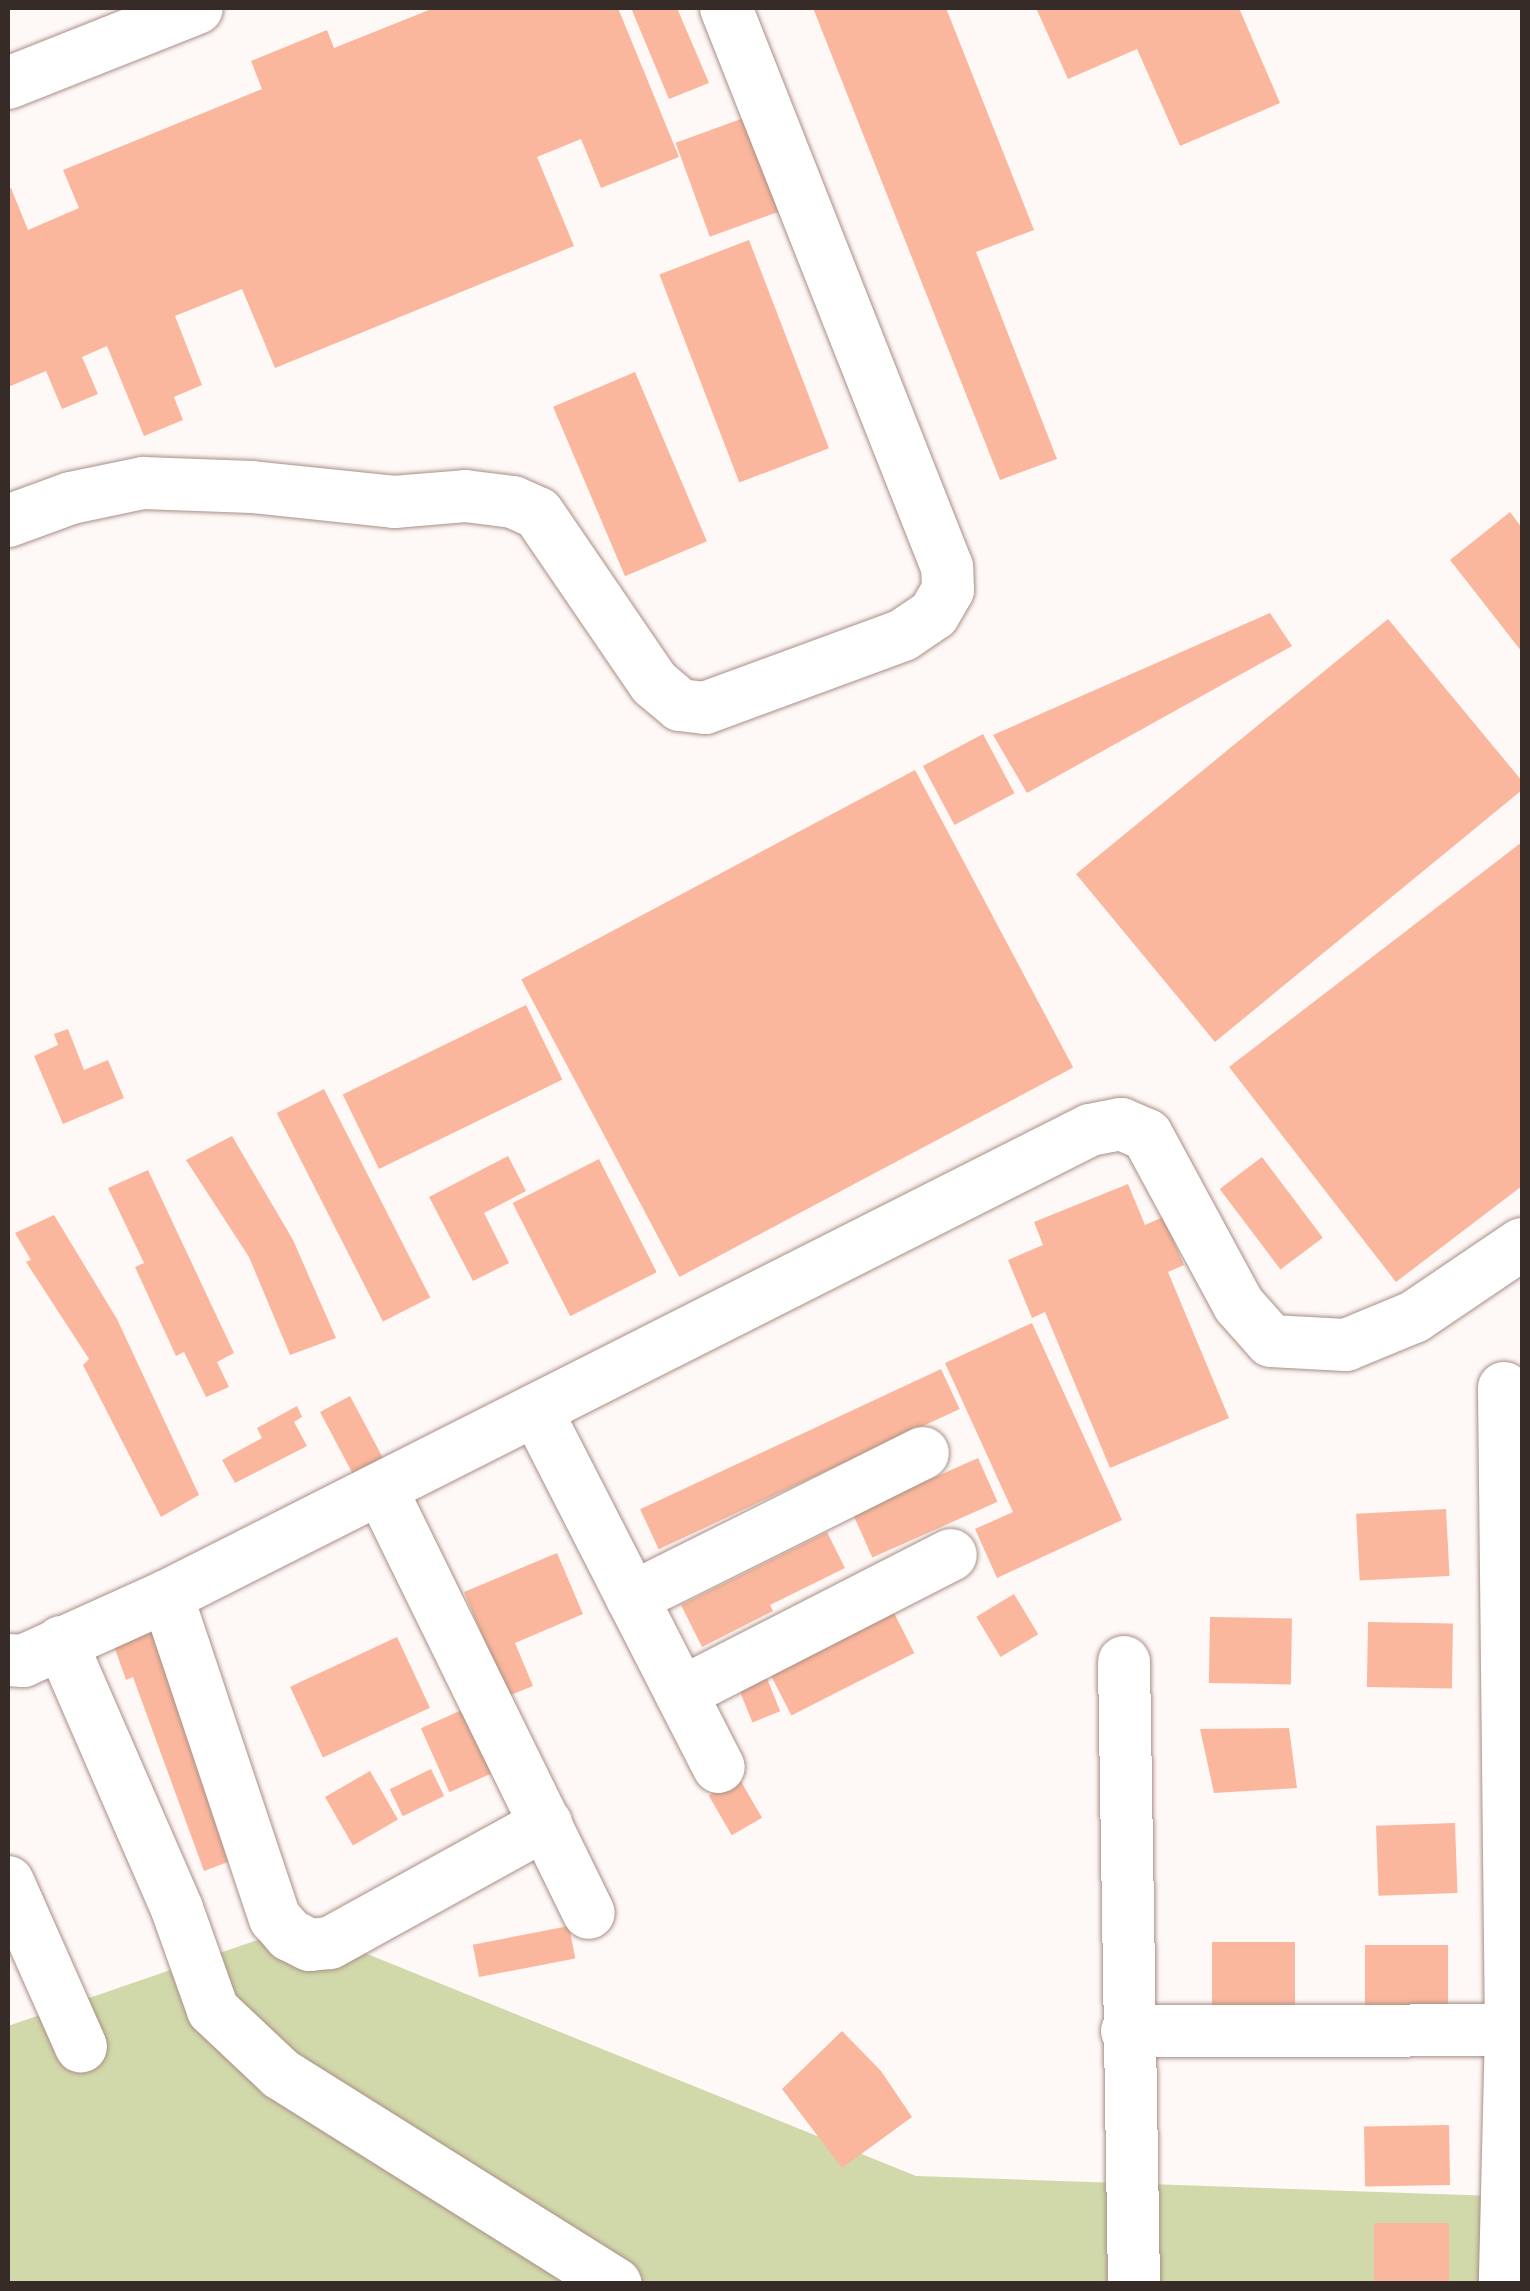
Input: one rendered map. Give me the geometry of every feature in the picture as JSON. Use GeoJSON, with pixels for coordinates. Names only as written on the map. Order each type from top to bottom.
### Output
{"type":"FeatureCollection","features":[{"type":"Feature","properties":{"kind":"street"},"geometry":{"type":"LineString","coordinates":[[8,83],[197,8]]}},
{"type":"Feature","properties":{"kind":"street"},"geometry":{"type":"LineString","coordinates":[[8,520],[71,498],[143,483],[269,488],[394,502],[464,496],[513,502],[538,513],[654,683],[680,705],[704,708],[903,635],[934,614],[948,590],[947,567],[726,8]]}},
{"type":"Feature","properties":{"kind":"street"},"geometry":{"type":"LineString","coordinates":[[8,1660],[24,1661],[167,1596],[1090,1130],[1121,1124],[1148,1135],[1239,1305],[1271,1340],[1346,1345],[1414,1317],[1522,1244]]}},
{"type":"Feature","properties":{"kind":"street"},"geometry":{"type":"LineString","coordinates":[[1504,1388],[1517,2030],[1505,2284]]}},
{"type":"Feature","properties":{"kind":"street"},"geometry":{"type":"LineString","coordinates":[[536,1410],[719,1767]]}},
{"type":"Feature","properties":{"kind":"street"},"geometry":{"type":"LineString","coordinates":[[632,1598],[924,1452]]}},
{"type":"Feature","properties":{"kind":"street"},"geometry":{"type":"LineString","coordinates":[[380,1489],[589,1914]]}},
{"type":"Feature","properties":{"kind":"street"},"geometry":{"type":"LineString","coordinates":[[682,1694],[951,1555]]}},
{"type":"Feature","properties":{"kind":"street"},"geometry":{"type":"LineString","coordinates":[[167,1596],[275,1918],[290,1934],[310,1946],[330,1943],[546,1824]]}},
{"type":"Feature","properties":{"kind":"street"},"geometry":{"type":"LineString","coordinates":[[62,1642],[177,1908],[214,2010],[281,2074],[616,2284]]}},
{"type":"Feature","properties":{"kind":"street"},"geometry":{"type":"LineString","coordinates":[[1124,1662],[1134,2284]]}},
{"type":"Feature","properties":{"kind":"street"},"geometry":{"type":"LineString","coordinates":[[8,1882],[81,2047]]}},
{"type":"Feature","properties":{"kind":"street"},"geometry":{"type":"LineString","coordinates":[[1128,2032],[1517,2030]]}},
{"type":"Feature","properties":{"kind":"green space"},"geometry":{"type":"Polygon","coordinates":[[[298,1926],[916,2176],[1522,2197],[1522,2283],[8,2283],[8,2026],[298,1926]]]}},
{"type":"Feature","properties":{"kind":"building"},"geometry":{"type":"Polygon","coordinates":[[[434,8],[618,8],[679,157],[601,188],[581,139],[537,157],[574,246],[275,368],[242,289],[175,316],[202,385],[174,397],[183,420],[144,436],[107,346],[82,357],[98,394],[62,409],[46,371],[8,387],[8,189],[11,188],[28,230],[79,208],[63,170],[262,89],[251,61],[327,30],[334,48],[434,8]]]}},
{"type":"Feature","properties":{"kind":"building"},"geometry":{"type":"Polygon","coordinates":[[[631,8],[677,8],[709,83],[669,99],[631,8]]]}},
{"type":"Feature","properties":{"kind":"building"},"geometry":{"type":"Polygon","coordinates":[[[813,8],[946,8],[1034,230],[976,252],[1057,459],[1000,480],[813,8]]]}},
{"type":"Feature","properties":{"kind":"building"},"geometry":{"type":"Polygon","coordinates":[[[1036,8],[1239,8],[1280,103],[1180,146],[1137,49],[1068,79],[1036,8]]]}},
{"type":"Feature","properties":{"kind":"building"},"geometry":{"type":"Polygon","coordinates":[[[763,111],[797,205],[710,237],[676,143],[763,111]]]}},
{"type":"Feature","properties":{"kind":"building"},"geometry":{"type":"Polygon","coordinates":[[[749,240],[829,448],[739,483],[659,274],[749,240]]]}},
{"type":"Feature","properties":{"kind":"building"},"geometry":{"type":"Polygon","coordinates":[[[635,372],[707,541],[625,576],[553,407],[635,372]]]}},
{"type":"Feature","properties":{"kind":"building"},"geometry":{"type":"Polygon","coordinates":[[[1510,512],[1522,528],[1522,652],[1450,560],[1510,512]]]}},
{"type":"Feature","properties":{"kind":"building"},"geometry":{"type":"Polygon","coordinates":[[[1270,613],[1292,646],[1027,793],[993,735],[1270,613]]]}},
{"type":"Feature","properties":{"kind":"building"},"geometry":{"type":"Polygon","coordinates":[[[1388,619],[1522,781],[1522,790],[1215,1042],[1076,874],[1388,619]]]}},
{"type":"Feature","properties":{"kind":"building"},"geometry":{"type":"Polygon","coordinates":[[[983,734],[1014,793],[954,825],[923,766],[983,734]]]}},
{"type":"Feature","properties":{"kind":"building"},"geometry":{"type":"Polygon","coordinates":[[[915,770],[1073,1068],[679,1277],[521,979],[915,770]]]}},
{"type":"Feature","properties":{"kind":"building"},"geometry":{"type":"Polygon","coordinates":[[[1522,842],[1522,1186],[1396,1282],[1229,1067],[1522,842]]]}},
{"type":"Feature","properties":{"kind":"building"},"geometry":{"type":"Polygon","coordinates":[[[526,1005],[562,1080],[379,1169],[343,1094],[526,1005]]]}},
{"type":"Feature","properties":{"kind":"building"},"geometry":{"type":"Polygon","coordinates":[[[68,1029],[84,1070],[108,1060],[124,1098],[63,1124],[34,1056],[58,1045],[54,1034],[68,1029]]]}},
{"type":"Feature","properties":{"kind":"building"},"geometry":{"type":"Polygon","coordinates":[[[324,1089],[430,1297],[383,1322],[277,1113],[324,1089]]]}},
{"type":"Feature","properties":{"kind":"building"},"geometry":{"type":"Polygon","coordinates":[[[232,1136],[293,1240],[336,1338],[290,1355],[249,1257],[186,1160],[232,1136]]]}},
{"type":"Feature","properties":{"kind":"building"},"geometry":{"type":"Polygon","coordinates":[[[508,1156],[526,1191],[484,1213],[509,1263],[473,1281],[429,1197],[508,1156]]]}},
{"type":"Feature","properties":{"kind":"building"},"geometry":{"type":"Polygon","coordinates":[[[1262,1157],[1323,1238],[1280,1270],[1220,1189],[1262,1157]]]}},
{"type":"Feature","properties":{"kind":"building"},"geometry":{"type":"Polygon","coordinates":[[[599,1159],[657,1272],[570,1316],[513,1203],[599,1159]]]}},
{"type":"Feature","properties":{"kind":"building"},"geometry":{"type":"Polygon","coordinates":[[[148,1170],[234,1353],[217,1362],[229,1387],[206,1397],[184,1352],[176,1356],[135,1267],[144,1263],[108,1188],[148,1170]]]}},
{"type":"Feature","properties":{"kind":"building"},"geometry":{"type":"Polygon","coordinates":[[[1128,1184],[1145,1225],[1163,1217],[1184,1265],[1168,1272],[1229,1418],[1110,1468],[1045,1312],[1032,1318],[1008,1260],[1043,1245],[1034,1222],[1128,1184]]]}},
{"type":"Feature","properties":{"kind":"building"},"geometry":{"type":"Polygon","coordinates":[[[54,1215],[117,1319],[199,1495],[161,1517],[83,1365],[89,1359],[26,1262],[31,1260],[15,1233],[54,1215]]]}},
{"type":"Feature","properties":{"kind":"building"},"geometry":{"type":"Polygon","coordinates":[[[1032,1323],[1122,1520],[997,1578],[975,1529],[1013,1512],[945,1363],[1032,1323]]]}},
{"type":"Feature","properties":{"kind":"building"},"geometry":{"type":"Polygon","coordinates":[[[941,1369],[960,1409],[659,1549],[640,1509],[941,1369]]]}},
{"type":"Feature","properties":{"kind":"building"},"geometry":{"type":"Polygon","coordinates":[[[350,1396],[390,1472],[360,1488],[320,1412],[350,1396]]]}},
{"type":"Feature","properties":{"kind":"building"},"geometry":{"type":"Polygon","coordinates":[[[297,1406],[302,1417],[294,1422],[307,1446],[235,1483],[222,1460],[262,1438],[257,1428],[297,1406]]]}},
{"type":"Feature","properties":{"kind":"building"},"geometry":{"type":"Polygon","coordinates":[[[978,1458],[998,1502],[872,1558],[853,1514],[978,1458]]]}},
{"type":"Feature","properties":{"kind":"building"},"geometry":{"type":"Polygon","coordinates":[[[1446,1509],[1450,1576],[1360,1581],[1356,1514],[1446,1509]]]}},
{"type":"Feature","properties":{"kind":"building"},"geometry":{"type":"Polygon","coordinates":[[[827,1532],[845,1568],[770,1605],[773,1611],[702,1647],[681,1605],[827,1532]]]}},
{"type":"Feature","properties":{"kind":"building"},"geometry":{"type":"Polygon","coordinates":[[[557,1553],[583,1614],[515,1643],[533,1686],[508,1696],[464,1592],[557,1553]]]}},
{"type":"Feature","properties":{"kind":"building"},"geometry":{"type":"Polygon","coordinates":[[[1014,1594],[1038,1634],[1000,1657],[976,1617],[1014,1594]]]}},
{"type":"Feature","properties":{"kind":"building"},"geometry":{"type":"Polygon","coordinates":[[[893,1611],[914,1653],[791,1716],[770,1674],[893,1611]]]}},
{"type":"Feature","properties":{"kind":"building"},"geometry":{"type":"Polygon","coordinates":[[[1210,1617],[1292,1618],[1291,1684],[1209,1683],[1210,1617]]]}},
{"type":"Feature","properties":{"kind":"building"},"geometry":{"type":"Polygon","coordinates":[[[1368,1622],[1453,1623],[1452,1688],[1367,1687],[1368,1622]]]}},
{"type":"Feature","properties":{"kind":"building"},"geometry":{"type":"Polygon","coordinates":[[[163,1628],[241,1857],[204,1871],[133,1677],[126,1680],[114,1646],[163,1628]]]}},
{"type":"Feature","properties":{"kind":"building"},"geometry":{"type":"Polygon","coordinates":[[[397,1637],[430,1708],[323,1758],[290,1687],[397,1637]]]}},
{"type":"Feature","properties":{"kind":"building"},"geometry":{"type":"Polygon","coordinates":[[[766,1676],[780,1711],[752,1722],[738,1687],[766,1676]]]}},
{"type":"Feature","properties":{"kind":"building"},"geometry":{"type":"Polygon","coordinates":[[[473,1705],[501,1769],[449,1792],[421,1728],[473,1705]]]}},
{"type":"Feature","properties":{"kind":"building"},"geometry":{"type":"Polygon","coordinates":[[[1289,1728],[1297,1788],[1214,1793],[1200,1729],[1289,1728]]]}},
{"type":"Feature","properties":{"kind":"building"},"geometry":{"type":"Polygon","coordinates":[[[431,1769],[444,1796],[403,1816],[390,1789],[431,1769]]]}},
{"type":"Feature","properties":{"kind":"building"},"geometry":{"type":"Polygon","coordinates":[[[370,1771],[398,1819],[353,1845],[325,1797],[370,1771]]]}},
{"type":"Feature","properties":{"kind":"building"},"geometry":{"type":"Polygon","coordinates":[[[739,1778],[762,1818],[732,1835],[709,1796],[739,1778]]]}},
{"type":"Feature","properties":{"kind":"building"},"geometry":{"type":"Polygon","coordinates":[[[1455,1823],[1457,1893],[1378,1896],[1376,1826],[1455,1823]]]}},
{"type":"Feature","properties":{"kind":"building"},"geometry":{"type":"Polygon","coordinates":[[[569,1926],[575,1958],[479,1977],[473,1945],[569,1926]]]}},
{"type":"Feature","properties":{"kind":"building"},"geometry":{"type":"Polygon","coordinates":[[[1212,1942],[1295,1942],[1295,2009],[1212,2009],[1212,1942]]]}},
{"type":"Feature","properties":{"kind":"building"},"geometry":{"type":"Polygon","coordinates":[[[1365,1945],[1448,1945],[1448,2005],[1365,2005],[1365,1945]]]}},
{"type":"Feature","properties":{"kind":"building"},"geometry":{"type":"Polygon","coordinates":[[[842,2031],[881,2071],[912,2117],[842,2168],[782,2089],[842,2031]]]}},
{"type":"Feature","properties":{"kind":"building"},"geometry":{"type":"Polygon","coordinates":[[[1449,2125],[1450,2185],[1365,2186],[1364,2126],[1449,2125]]]}},
{"type":"Feature","properties":{"kind":"building"},"geometry":{"type":"Polygon","coordinates":[[[1374,2223],[1449,2223],[1449,2284],[1374,2284],[1374,2223]]]}}]}
